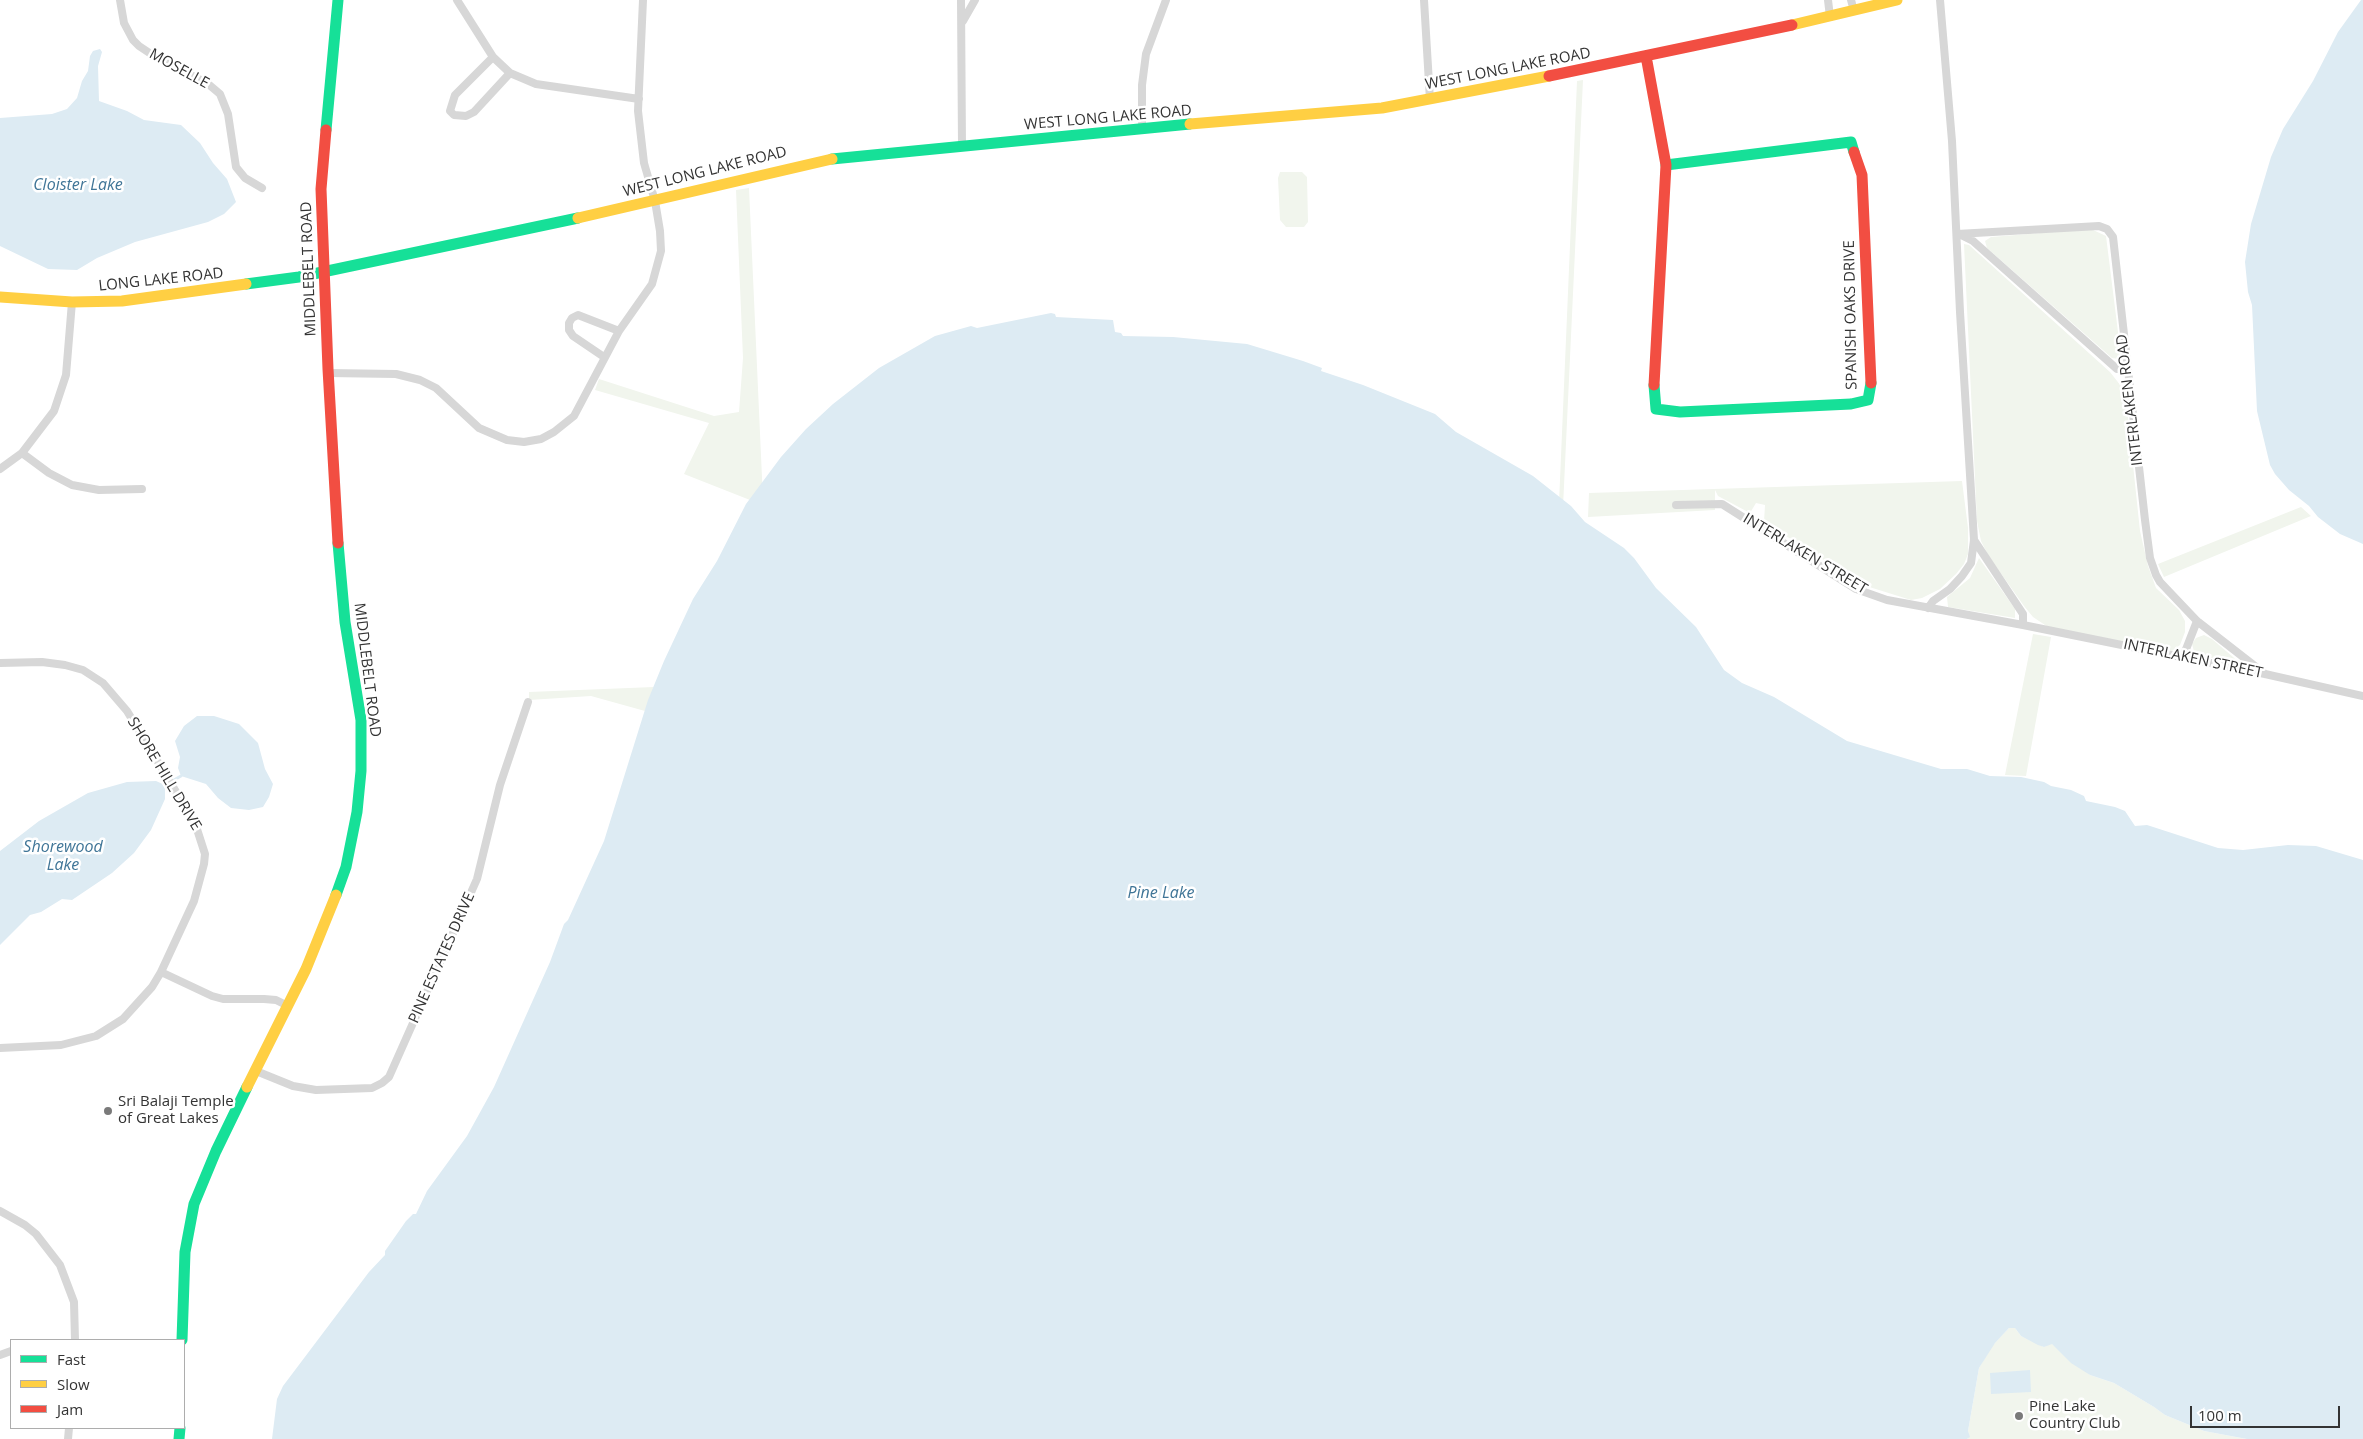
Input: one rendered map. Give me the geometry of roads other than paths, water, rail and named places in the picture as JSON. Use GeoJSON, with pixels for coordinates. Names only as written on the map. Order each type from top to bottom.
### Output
{"type":"FeatureCollection","features":[{"type":"Feature","properties":{"kind":"street","name":"MOSELLE"},"geometry":{"type":"LineString","coordinates":[[120,0],[124,23],[133,40],[139,46],[157,58],[207,83],[220,94],[228,114],[236,167],[245,178],[262,188]]}},
{"type":"Feature","properties":{"kind":"street","name":"MIDDLEBELT ROAD"},"geometry":{"type":"LineString","coordinates":[[182,1339],[185,1252],[192,1210],[206,1173],[320,937],[340,885],[354,831],[361,771],[358,697],[340,570],[328,373],[321,189],[338,0]]}},
{"type":"Feature","properties":{"kind":"street"},"geometry":{"type":"LineString","coordinates":[[457,0],[493,57],[510,73],[536,84],[639,99]]}},
{"type":"Feature","properties":{"kind":"street"},"geometry":{"type":"LineString","coordinates":[[328,373],[396,374],[420,380],[436,388],[479,428],[492,435],[524,442],[541,439],[554,432],[574,416],[619,331],[652,284],[658,266],[661,241],[655,201],[644,163],[639,99],[643,0]]}},
{"type":"Feature","properties":{"kind":"street"},"geometry":{"type":"LineString","coordinates":[[961,0],[963,21],[962,146]]}},
{"type":"Feature","properties":{"kind":"street"},"geometry":{"type":"LineString","coordinates":[[963,21],[974,0]]}},
{"type":"Feature","properties":{"kind":"street"},"geometry":{"type":"LineString","coordinates":[[1142,128],[1142,85],[1146,54],[1166,0]]}},
{"type":"Feature","properties":{"kind":"street"},"geometry":{"type":"LineString","coordinates":[[1424,0],[1430,100]]}},
{"type":"Feature","properties":{"kind":"street"},"geometry":{"type":"LineString","coordinates":[[1828,0],[1830,17]]}},
{"type":"Feature","properties":{"kind":"street","name":"WEST LONG LAKE ROAD"},"geometry":{"type":"LineString","coordinates":[[324,273],[655,201],[821,160],[1142,128],[1382,108],[1646,56],[1830,17],[1853,6],[1897,0]]}},
{"type":"Feature","properties":{"kind":"street"},"geometry":{"type":"LineString","coordinates":[[1928,608],[1933,601],[1950,589],[1971,563],[1974,540],[1960,312],[1953,144],[1940,0]]}},
{"type":"Feature","properties":{"kind":"street","name":"SPANISH OAKS DRIVE"},"geometry":{"type":"LineString","coordinates":[[1646,56],[1666,165],[1657,309],[1654,397],[1656,409],[1680,412],[1851,404],[1868,400],[1871,385],[1862,176],[1851,142],[1666,165]]}},
{"type":"Feature","properties":{"kind":"street"},"geometry":{"type":"LineString","coordinates":[[493,57],[454,95],[450,111],[454,115],[466,116],[474,112],[510,73]]}},
{"type":"Feature","properties":{"kind":"street","name":"INTERLAKEN ROAD"},"geometry":{"type":"LineString","coordinates":[[1957,234],[2099,226],[2107,229],[2113,237],[2150,558],[2160,582],[2197,621],[2265,674]]}},
{"type":"Feature","properties":{"kind":"street"},"geometry":{"type":"LineString","coordinates":[[1957,234],[1973,242],[2116,369],[2127,368]]}},
{"type":"Feature","properties":{"kind":"street","name":"LONG LAKE ROAD"},"geometry":{"type":"LineString","coordinates":[[0,297],[72,302],[122,301],[164,297],[324,273]]}},
{"type":"Feature","properties":{"kind":"street"},"geometry":{"type":"LineString","coordinates":[[0,469],[22,453],[54,411],[68,364],[72,302]]}},
{"type":"Feature","properties":{"kind":"street"},"geometry":{"type":"LineString","coordinates":[[604,357],[573,336],[569,330],[569,323],[572,318],[578,316],[608,325],[619,331]]}},
{"type":"Feature","properties":{"kind":"street"},"geometry":{"type":"LineString","coordinates":[[22,453],[49,473],[72,485],[99,490],[142,489]]}},
{"type":"Feature","properties":{"kind":"street","name":"INTERLAKEN STREET"},"geometry":{"type":"LineString","coordinates":[[1676,505],[1722,504],[1856,589],[1887,600],[2183,657],[2363,696]]}},
{"type":"Feature","properties":{"kind":"street"},"geometry":{"type":"LineString","coordinates":[[1974,540],[2023,614],[2023,626]]}},
{"type":"Feature","properties":{"kind":"street"},"geometry":{"type":"LineString","coordinates":[[2183,657],[2197,621]]}},
{"type":"Feature","properties":{"kind":"street","name":"SHORE HILL DRIVE"},"geometry":{"type":"LineString","coordinates":[[0,663],[42,662],[65,665],[83,670],[104,683],[127,711],[195,822],[205,854],[194,901],[161,972],[152,987],[124,1019],[96,1036],[61,1045],[0,1048]]}},
{"type":"Feature","properties":{"kind":"street","name":"PINE ESTATES DRIVE"},"geometry":{"type":"LineString","coordinates":[[256,1071],[293,1086],[316,1090],[372,1088],[382,1084],[389,1077],[477,879],[500,785],[528,702]]}},
{"type":"Feature","properties":{"kind":"street"},"geometry":{"type":"LineString","coordinates":[[161,972],[212,996],[223,999],[276,1000],[288,1006]]}},
{"type":"Feature","properties":{"kind":"street"},"geometry":{"type":"LineString","coordinates":[[0,1211],[25,1225],[36,1234],[60,1265],[74,1302],[75,1339]]}},
{"type":"Feature","properties":{"kind":"water"},"geometry":{"type":"Polygon","coordinates":[[[2361,0],[2363,0],[2363,544],[2340,534],[2318,517],[2309,506],[2289,490],[2270,465],[2257,411],[2252,305],[2248,292],[2245,262],[2251,224],[2271,157],[2283,129],[2313,81],[2338,32],[2361,0]]]}},
{"type":"Feature","properties":{"kind":"water","name":"Cloister Lake"},"geometry":{"type":"Polygon","coordinates":[[[100,49],[102,52],[98,66],[99,101],[127,111],[144,120],[181,125],[200,143],[213,163],[227,179],[236,202],[224,214],[208,222],[135,242],[97,258],[77,270],[48,269],[0,246],[0,118],[52,114],[67,109],[77,98],[82,81],[88,71],[90,56],[93,51],[100,49]]]}},
{"type":"Feature","properties":{"kind":"water","name":"Pine Lake"},"geometry":{"type":"Polygon","coordinates":[[[1051,313],[1055,314],[1056,317],[1113,320],[1115,332],[1121,333],[1123,336],[1173,337],[1247,344],[1322,368],[1321,371],[1363,385],[1435,414],[1456,432],[1533,476],[1571,506],[1585,522],[1624,548],[1634,558],[1656,588],[1696,627],[1724,670],[1742,683],[1774,697],[1847,741],[1941,769],[1967,769],[1990,776],[2021,777],[2044,782],[2051,786],[2071,790],[2084,796],[2086,801],[2125,811],[2135,826],[2147,825],[2218,848],[2243,850],[2288,845],[2316,846],[2363,860],[2363,1439],[2247,1439],[2204,1431],[2165,1415],[2114,1383],[2090,1375],[2071,1363],[2052,1344],[2044,1347],[2038,1345],[2021,1336],[2015,1328],[2009,1328],[1995,1343],[1979,1368],[1968,1431],[1970,1437],[1967,1439],[272,1439],[277,1399],[283,1386],[369,1272],[385,1255],[385,1251],[406,1221],[413,1214],[416,1214],[427,1191],[467,1136],[494,1087],[550,962],[564,924],[568,920],[604,841],[648,700],[664,661],[693,599],[717,561],[746,504],[781,457],[806,429],[833,404],[879,368],[935,336],[971,326],[977,328],[1051,313]]]}},
{"type":"Feature","properties":{"kind":"water"},"geometry":{"type":"Polygon","coordinates":[[[197,716],[214,716],[239,724],[258,743],[265,769],[273,784],[269,797],[263,807],[249,810],[231,808],[218,798],[206,784],[181,776],[178,768],[180,757],[175,741],[184,726],[197,716]]]}},
{"type":"Feature","properties":{"kind":"water","name":"Shorewood Lake"},"geometry":{"type":"Polygon","coordinates":[[[156,781],[165,785],[165,799],[151,830],[134,853],[112,873],[72,900],[62,899],[41,912],[30,915],[0,945],[0,851],[39,821],[88,793],[127,782],[156,781]]]}},
{"type":"Feature","properties":{"kind":"water"},"geometry":{"type":"Polygon","coordinates":[[[2030,1370],[2031,1392],[1991,1394],[1990,1373],[2030,1370]]]}},
{"type":"Feature","properties":{"kind":"waterway"},"geometry":{"type":"LineString","coordinates":[[165,785],[181,776]]}},
{"type":"Feature","properties":{"kind":"place","name":"Sri Balaji Temple of Great Lakes"},"geometry":{"type":"Point","coordinates":[108,1111]}},
{"type":"Feature","properties":{"kind":"place","name":"Pine Lake Country Club"},"geometry":{"type":"Point","coordinates":[2019,1416]}}]}
